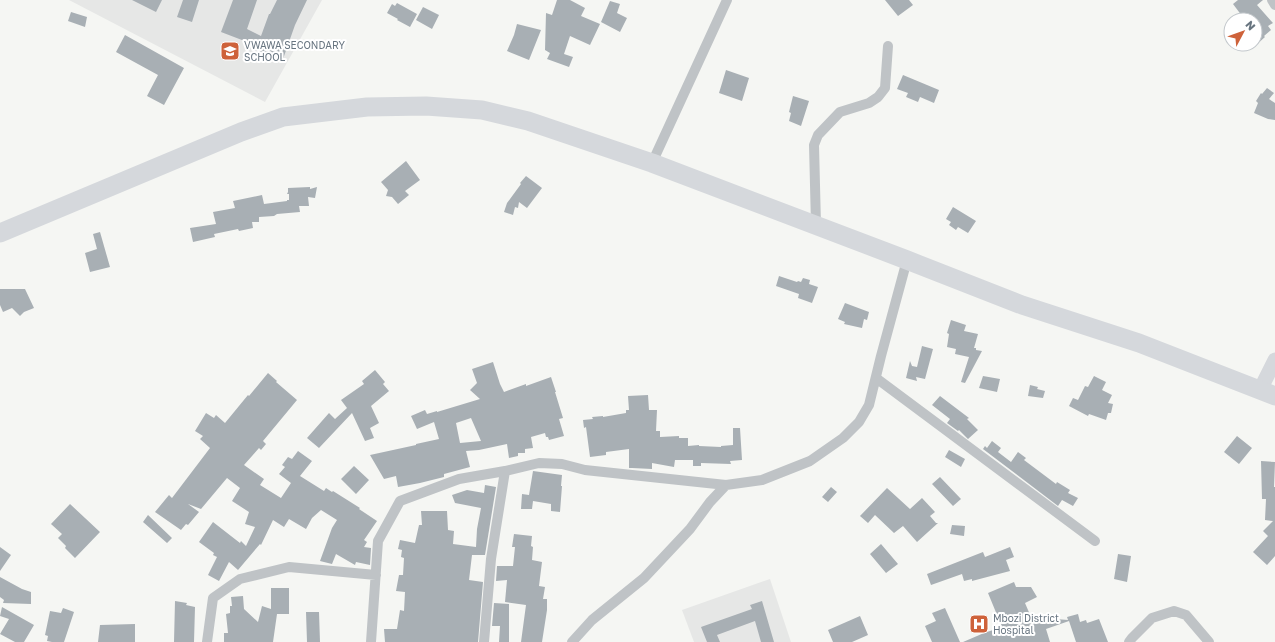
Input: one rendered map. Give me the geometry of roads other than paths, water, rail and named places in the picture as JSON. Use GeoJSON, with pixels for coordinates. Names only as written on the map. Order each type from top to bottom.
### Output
{"type":"FeatureCollection","features":[{"type":"Feature","properties":{"kind":"highway"},"geometry":{"type":"LineString","coordinates":[[0,233],[241,132],[283,117],[366,107],[426,106],[482,110],[528,121],[652,163],[1022,305],[1139,343],[1267,393]]}},
{"type":"Feature","properties":{"kind":"street"},"geometry":{"type":"LineString","coordinates":[[652,163],[727,0]]}},
{"type":"Feature","properties":{"kind":"street"},"geometry":{"type":"LineString","coordinates":[[1272,0],[1275,5]]}},
{"type":"Feature","properties":{"kind":"street"},"geometry":{"type":"LineString","coordinates":[[816,225],[814,145],[818,135],[840,112],[869,103],[878,97],[885,88],[888,46]]}},
{"type":"Feature","properties":{"kind":"street"},"geometry":{"type":"LineString","coordinates":[[371,642],[378,541],[400,501],[459,479],[505,471],[538,463],[562,464],[585,470],[726,485],[762,480],[810,461],[843,438],[859,422],[869,406],[907,260]]}},
{"type":"Feature","properties":{"kind":"street"},"geometry":{"type":"LineString","coordinates":[[1267,393],[1275,360]]}},
{"type":"Feature","properties":{"kind":"street"},"geometry":{"type":"LineString","coordinates":[[876,378],[1095,541]]}},
{"type":"Feature","properties":{"kind":"street"},"geometry":{"type":"LineString","coordinates":[[484,642],[491,559],[505,471]]}},
{"type":"Feature","properties":{"kind":"street"},"geometry":{"type":"LineString","coordinates":[[572,642],[592,620],[644,578],[690,529],[710,502],[726,485]]}},
{"type":"Feature","properties":{"kind":"street"},"geometry":{"type":"LineString","coordinates":[[207,642],[213,598],[240,579],[289,567],[376,575]]}},
{"type":"Feature","properties":{"kind":"street"},"geometry":{"type":"LineString","coordinates":[[1130,642],[1132,638],[1152,618],[1174,611],[1186,615],[1209,642]]}},
{"type":"Feature","properties":{"kind":"place","name":"VWAWA SECONDARY SCHOOL"},"geometry":{"type":"Point","coordinates":[230,51]}},
{"type":"Feature","properties":{"kind":"place","name":"Mbozi District Hospital"},"geometry":{"type":"Point","coordinates":[979,624]}}]}
